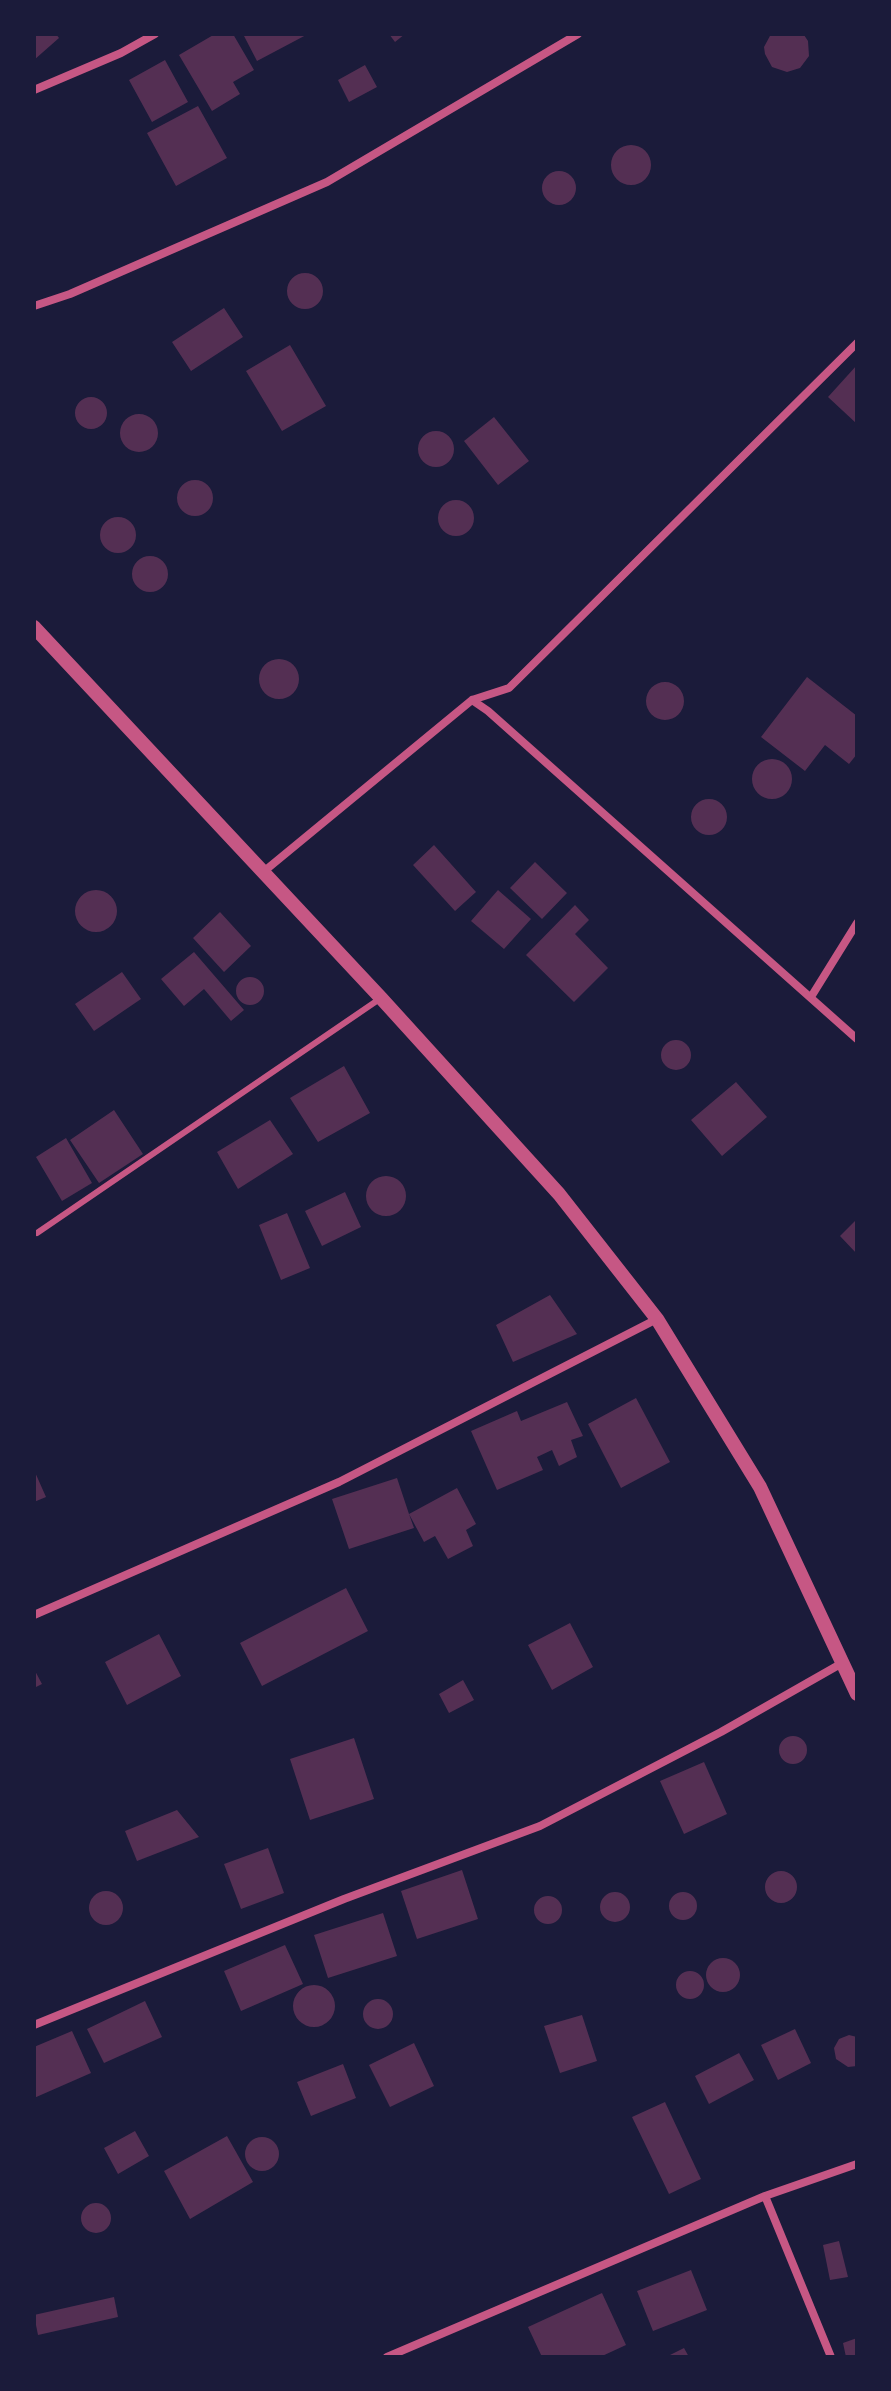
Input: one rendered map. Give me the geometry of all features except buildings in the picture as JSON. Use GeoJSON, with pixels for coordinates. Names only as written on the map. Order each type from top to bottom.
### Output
{"type":"FeatureCollection","features":[{"type":"Feature","properties":{"kind":"street"},"geometry":{"type":"LineString","coordinates":[[34,90],[121,53],[155,34]]}},
{"type":"Feature","properties":{"kind":"street"},"geometry":{"type":"LineString","coordinates":[[34,306],[70,294],[327,182],[578,34]]}},
{"type":"Feature","properties":{"kind":"street"},"geometry":{"type":"LineString","coordinates":[[262,873],[472,700],[509,688],[857,343]]}},
{"type":"Feature","properties":{"kind":"street"},"geometry":{"type":"LineString","coordinates":[[34,627],[381,998],[559,1194],[657,1319],[760,1487],[857,1694]]}},
{"type":"Feature","properties":{"kind":"street"},"geometry":{"type":"LineString","coordinates":[[472,700],[857,1039]]}},
{"type":"Feature","properties":{"kind":"street"},"geometry":{"type":"LineString","coordinates":[[811,997],[857,923]]}},
{"type":"Feature","properties":{"kind":"street"},"geometry":{"type":"LineString","coordinates":[[34,1615],[339,1482],[657,1319]]}},
{"type":"Feature","properties":{"kind":"street"},"geometry":{"type":"LineString","coordinates":[[34,2025],[344,1899],[540,1826],[721,1732],[844,1662]]}},
{"type":"Feature","properties":{"kind":"street"},"geometry":{"type":"LineString","coordinates":[[387,2357],[765,2196],[857,2164]]}},
{"type":"Feature","properties":{"kind":"street"},"geometry":{"type":"LineString","coordinates":[[765,2196],[831,2357]]}},
{"type":"Feature","properties":{"kind":"lane"},"geometry":{"type":"LineString","coordinates":[[37,1233],[381,998]]}}]}
